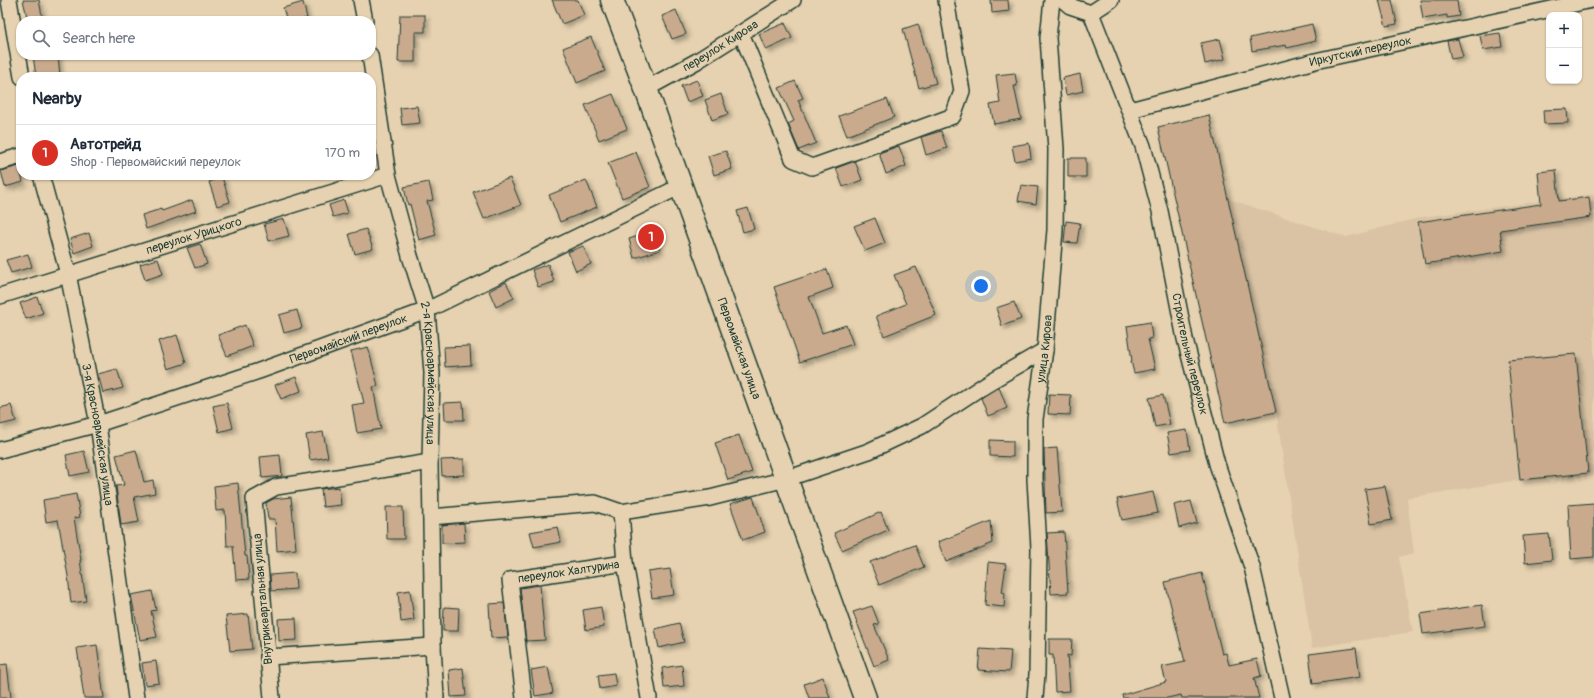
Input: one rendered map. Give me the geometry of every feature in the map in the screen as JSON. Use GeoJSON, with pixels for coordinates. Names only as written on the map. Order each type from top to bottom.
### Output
{"type":"FeatureCollection","features":[{"type":"Feature","properties":{"kind":"main road","name":"Первомайская улица"},"geometry":{"type":"LineString","coordinates":[[612,0],[646,89],[865,698]]}},
{"type":"Feature","properties":{"kind":"street"},"geometry":{"type":"LineString","coordinates":[[9,0],[16,41]]}},
{"type":"Feature","properties":{"kind":"street"},"geometry":{"type":"LineString","coordinates":[[362,0],[364,16]]}},
{"type":"Feature","properties":{"kind":"street","name":"переулок Кирова"},"geometry":{"type":"LineString","coordinates":[[646,89],[697,61],[793,0]]}},
{"type":"Feature","properties":{"kind":"street"},"geometry":{"type":"LineString","coordinates":[[741,32],[793,158],[812,167],[885,142],[952,116],[962,91],[946,0]]}},
{"type":"Feature","properties":{"kind":"street","name":"улица Кирова"},"geometry":{"type":"LineString","coordinates":[[1035,698],[1037,674],[1039,548],[1035,479],[1035,419],[1045,350],[1055,230],[1056,149],[1048,38],[1052,0]]}},
{"type":"Feature","properties":{"kind":"street"},"geometry":{"type":"LineString","coordinates":[[1064,0],[1070,6],[1091,13],[1111,0]]}},
{"type":"Feature","properties":{"kind":"street","name":"Иркутский переулок"},"geometry":{"type":"LineString","coordinates":[[1130,110],[1315,61],[1592,0]]}},
{"type":"Feature","properties":{"kind":"street","name":"Строительный переулок"},"geometry":{"type":"LineString","coordinates":[[1091,13],[1143,146],[1160,211],[1186,339],[1217,464],[1252,567],[1282,698]]}},
{"type":"Feature","properties":{"kind":"street"},"geometry":{"type":"LineString","coordinates":[[19,60],[21,72]]}},
{"type":"Feature","properties":{"kind":"street","name":"2-я Красноармейская улица"},"geometry":{"type":"LineString","coordinates":[[371,60],[373,72]]}},
{"type":"Feature","properties":{"kind":"street","name":"2-я Красноармейская улица"},"geometry":{"type":"LineString","coordinates":[[376,95],[388,175],[410,256],[427,310],[432,373],[430,462],[433,646],[436,698]]}},
{"type":"Feature","properties":{"kind":"street"},"geometry":{"type":"LineString","coordinates":[[0,162],[16,157]]}},
{"type":"Feature","properties":{"kind":"street","name":"переулок Урицкого"},"geometry":{"type":"LineString","coordinates":[[376,179],[388,175]]}},
{"type":"Feature","properties":{"kind":"street","name":"3-я Красноармейская улица"},"geometry":{"type":"LineString","coordinates":[[42,180],[68,274],[98,424],[136,698]]}},
{"type":"Feature","properties":{"kind":"street","name":"переулок Урицкого"},"geometry":{"type":"LineString","coordinates":[[0,296],[372,180]]}},
{"type":"Feature","properties":{"kind":"street","name":"Первомайский переулок"},"geometry":{"type":"LineString","coordinates":[[0,450],[98,424],[259,371],[427,310],[681,186]]}},
{"type":"Feature","properties":{"kind":"street"},"geometry":{"type":"LineString","coordinates":[[431,517],[595,503],[621,512],[710,498],[786,479],[869,451],[922,426],[986,384],[1045,350]]}},
{"type":"Feature","properties":{"kind":"street","name":"Внутриквартальная улица"},"geometry":{"type":"LineString","coordinates":[[272,698],[254,499],[276,487],[430,462]]}},
{"type":"Feature","properties":{"kind":"street"},"geometry":{"type":"LineString","coordinates":[[621,512],[625,563],[649,698]]}},
{"type":"Feature","properties":{"kind":"street","name":"переулок Халтурина"},"geometry":{"type":"LineString","coordinates":[[524,698],[510,580],[625,563]]}},
{"type":"Feature","properties":{"kind":"street"},"geometry":{"type":"LineString","coordinates":[[268,657],[433,646]]}},
{"type":"Feature","properties":{"kind":"shaded area"},"geometry":{"type":"Polygon","coordinates":[[[1209,115],[1228,199],[1346,237],[1422,217],[1594,194],[1594,476],[1512,481],[1407,498],[1414,553],[1399,557],[1413,632],[1312,648],[1276,412],[1225,423],[1158,127],[1209,115]]]}},
{"type":"Feature","properties":{"kind":"building"},"geometry":{"type":"Polygon","coordinates":[[[23,0],[39,0],[42,16],[27,16],[23,0]]]}},
{"type":"Feature","properties":{"kind":"building"},"geometry":{"type":"Polygon","coordinates":[[[552,0],[578,0],[584,15],[562,24],[552,0]]]}},
{"type":"Feature","properties":{"kind":"building"},"geometry":{"type":"Polygon","coordinates":[[[991,0],[1008,0],[1009,11],[992,13],[991,0]]]}},
{"type":"Feature","properties":{"kind":"building"},"geometry":{"type":"Polygon","coordinates":[[[1379,0],[1392,0],[1397,24],[1386,26],[1379,0]]]}},
{"type":"Feature","properties":{"kind":"building"},"geometry":{"type":"Polygon","coordinates":[[[1420,0],[1457,0],[1459,16],[1447,18],[1447,15],[1423,19],[1420,0]]]}},
{"type":"Feature","properties":{"kind":"building"},"geometry":{"type":"Polygon","coordinates":[[[303,2],[306,16],[285,16],[283,8],[303,2]]]}},
{"type":"Feature","properties":{"kind":"building"},"geometry":{"type":"Polygon","coordinates":[[[676,10],[686,34],[672,39],[662,16],[676,10]]]}},
{"type":"Feature","properties":{"kind":"building"},"geometry":{"type":"Polygon","coordinates":[[[400,15],[425,15],[425,32],[415,32],[415,62],[398,62],[400,15]]]}},
{"type":"Feature","properties":{"kind":"building"},"geometry":{"type":"Polygon","coordinates":[[[785,23],[792,38],[766,50],[759,34],[785,23]]]}},
{"type":"Feature","properties":{"kind":"building"},"geometry":{"type":"Polygon","coordinates":[[[918,24],[936,83],[919,88],[903,29],[918,24]]]}},
{"type":"Feature","properties":{"kind":"building"},"geometry":{"type":"Polygon","coordinates":[[[1312,24],[1316,41],[1287,48],[1286,45],[1252,51],[1250,38],[1312,24]]]}},
{"type":"Feature","properties":{"kind":"building"},"geometry":{"type":"Polygon","coordinates":[[[1500,33],[1502,47],[1483,50],[1480,36],[1500,33]]]}},
{"type":"Feature","properties":{"kind":"building"},"geometry":{"type":"Polygon","coordinates":[[[591,37],[605,71],[577,83],[563,48],[591,37]]]}},
{"type":"Feature","properties":{"kind":"building"},"geometry":{"type":"Polygon","coordinates":[[[1220,39],[1225,59],[1205,64],[1201,43],[1220,39]]]}},
{"type":"Feature","properties":{"kind":"building"},"geometry":{"type":"Polygon","coordinates":[[[1458,39],[1463,57],[1451,59],[1447,41],[1458,39]]]}},
{"type":"Feature","properties":{"kind":"building"},"geometry":{"type":"Polygon","coordinates":[[[34,60],[58,60],[60,72],[35,72],[34,60]]]}},
{"type":"Feature","properties":{"kind":"building"},"geometry":{"type":"Polygon","coordinates":[[[1015,73],[1017,86],[1014,86],[1021,119],[994,124],[990,105],[1000,103],[996,75],[1015,73]]]}},
{"type":"Feature","properties":{"kind":"building"},"geometry":{"type":"Polygon","coordinates":[[[1080,74],[1083,91],[1066,95],[1063,78],[1080,74]]]}},
{"type":"Feature","properties":{"kind":"building"},"geometry":{"type":"Polygon","coordinates":[[[697,80],[703,96],[687,102],[681,86],[697,80]]]}},
{"type":"Feature","properties":{"kind":"building"},"geometry":{"type":"Polygon","coordinates":[[[795,81],[803,98],[798,100],[816,143],[799,150],[788,124],[794,121],[779,88],[795,81]]]}},
{"type":"Feature","properties":{"kind":"building"},"geometry":{"type":"Polygon","coordinates":[[[613,94],[627,129],[599,140],[585,105],[613,94]]]}},
{"type":"Feature","properties":{"kind":"building"},"geometry":{"type":"Polygon","coordinates":[[[721,94],[728,114],[712,120],[705,100],[721,94]]]}},
{"type":"Feature","properties":{"kind":"building"},"geometry":{"type":"Polygon","coordinates":[[[887,99],[894,117],[847,136],[839,116],[887,99]]]}},
{"type":"Feature","properties":{"kind":"building"},"geometry":{"type":"Polygon","coordinates":[[[417,106],[420,123],[402,125],[400,108],[417,106]]]}},
{"type":"Feature","properties":{"kind":"building"},"geometry":{"type":"Polygon","coordinates":[[[1567,109],[1568,123],[1544,124],[1543,110],[1567,109]]]}},
{"type":"Feature","properties":{"kind":"building"},"geometry":{"type":"Polygon","coordinates":[[[1209,115],[1276,412],[1225,423],[1158,127],[1209,115]]]}},
{"type":"Feature","properties":{"kind":"building"},"geometry":{"type":"Polygon","coordinates":[[[941,131],[947,148],[926,155],[921,137],[941,131]]]}},
{"type":"Feature","properties":{"kind":"building"},"geometry":{"type":"Polygon","coordinates":[[[1029,143],[1031,158],[1015,161],[1012,146],[1029,143]]]}},
{"type":"Feature","properties":{"kind":"building"},"geometry":{"type":"Polygon","coordinates":[[[899,146],[906,166],[886,174],[879,153],[899,146]]]}},
{"type":"Feature","properties":{"kind":"building"},"geometry":{"type":"Polygon","coordinates":[[[726,151],[732,169],[714,175],[708,156],[726,151]]]}},
{"type":"Feature","properties":{"kind":"building"},"geometry":{"type":"Polygon","coordinates":[[[636,152],[650,187],[622,198],[608,163],[636,152]]]}},
{"type":"Feature","properties":{"kind":"building"},"geometry":{"type":"Polygon","coordinates":[[[1068,158],[1086,158],[1086,177],[1068,177],[1068,158]]]}},
{"type":"Feature","properties":{"kind":"building"},"geometry":{"type":"Polygon","coordinates":[[[855,161],[862,180],[843,187],[836,168],[855,161]]]}},
{"type":"Feature","properties":{"kind":"building"},"geometry":{"type":"Polygon","coordinates":[[[16,167],[16,180],[22,180],[23,182],[5,187],[1,171],[16,167]]]}},
{"type":"Feature","properties":{"kind":"building"},"geometry":{"type":"Polygon","coordinates":[[[1556,170],[1559,201],[1589,197],[1591,217],[1500,230],[1503,251],[1425,264],[1418,222],[1541,204],[1538,172],[1556,170]]]}},
{"type":"Feature","properties":{"kind":"building"},"geometry":{"type":"Polygon","coordinates":[[[510,178],[521,205],[484,219],[473,192],[510,178]]]}},
{"type":"Feature","properties":{"kind":"building"},"geometry":{"type":"Polygon","coordinates":[[[214,180],[223,180],[230,202],[217,206],[209,182],[214,180]]]}},
{"type":"Feature","properties":{"kind":"building"},"geometry":{"type":"Polygon","coordinates":[[[586,180],[597,207],[560,222],[549,195],[586,180]]]}},
{"type":"Feature","properties":{"kind":"building"},"geometry":{"type":"Polygon","coordinates":[[[429,182],[433,200],[427,201],[436,235],[419,240],[404,187],[429,182]]]}},
{"type":"Feature","properties":{"kind":"building"},"geometry":{"type":"Polygon","coordinates":[[[1021,185],[1038,187],[1036,204],[1018,201],[1021,185]]]}},
{"type":"Feature","properties":{"kind":"building"},"geometry":{"type":"Polygon","coordinates":[[[192,200],[196,211],[146,229],[142,215],[161,209],[162,211],[192,200]]]}},
{"type":"Feature","properties":{"kind":"building"},"geometry":{"type":"Polygon","coordinates":[[[344,200],[348,213],[333,217],[329,205],[344,200]]]}},
{"type":"Feature","properties":{"kind":"building"},"geometry":{"type":"Polygon","coordinates":[[[748,208],[754,229],[743,232],[737,211],[748,208]]]}},
{"type":"Feature","properties":{"kind":"building"},"geometry":{"type":"Polygon","coordinates":[[[875,218],[885,243],[865,251],[854,226],[875,218]]]}},
{"type":"Feature","properties":{"kind":"building"},"geometry":{"type":"Polygon","coordinates":[[[284,219],[289,236],[269,241],[264,224],[284,219]]]}},
{"type":"Feature","properties":{"kind":"building"},"geometry":{"type":"Polygon","coordinates":[[[1066,221],[1080,223],[1077,243],[1064,242],[1066,221]]]}},
{"type":"Feature","properties":{"kind":"building"},"geometry":{"type":"Polygon","coordinates":[[[366,229],[373,249],[355,254],[349,234],[366,229]]]}},
{"type":"Feature","properties":{"kind":"building"},"geometry":{"type":"Polygon","coordinates":[[[654,231],[660,250],[634,258],[629,239],[654,231]]]}},
{"type":"Feature","properties":{"kind":"building"},"geometry":{"type":"Polygon","coordinates":[[[89,233],[93,246],[74,253],[70,239],[89,233]]]}},
{"type":"Feature","properties":{"kind":"building"},"geometry":{"type":"Polygon","coordinates":[[[200,244],[207,264],[195,268],[187,248],[200,244]]]}},
{"type":"Feature","properties":{"kind":"building"},"geometry":{"type":"Polygon","coordinates":[[[583,246],[591,264],[576,271],[568,252],[583,246]]]}},
{"type":"Feature","properties":{"kind":"building"},"geometry":{"type":"Polygon","coordinates":[[[28,254],[32,267],[11,273],[6,260],[28,254]]]}},
{"type":"Feature","properties":{"kind":"building"},"geometry":{"type":"Polygon","coordinates":[[[158,259],[163,274],[145,280],[140,264],[158,259]]]}},
{"type":"Feature","properties":{"kind":"building"},"geometry":{"type":"Polygon","coordinates":[[[548,264],[554,282],[538,287],[532,270],[548,264]]]}},
{"type":"Feature","properties":{"kind":"building"},"geometry":{"type":"Polygon","coordinates":[[[916,267],[936,315],[884,336],[876,316],[906,304],[894,275],[916,267]]]}},
{"type":"Feature","properties":{"kind":"building"},"geometry":{"type":"Polygon","coordinates":[[[827,269],[833,288],[809,297],[822,333],[846,325],[853,344],[800,362],[774,287],[827,269]]]}},
{"type":"Feature","properties":{"kind":"building"},"geometry":{"type":"Polygon","coordinates":[[[506,282],[514,298],[496,307],[489,291],[506,282]]]}},
{"type":"Feature","properties":{"kind":"building"},"geometry":{"type":"Polygon","coordinates":[[[37,297],[43,313],[26,319],[20,303],[37,297]]]}},
{"type":"Feature","properties":{"kind":"building"},"geometry":{"type":"Polygon","coordinates":[[[1014,302],[1021,319],[1002,326],[996,308],[1014,302]]]}},
{"type":"Feature","properties":{"kind":"building"},"geometry":{"type":"Polygon","coordinates":[[[297,310],[302,328],[284,333],[279,315],[297,310]]]}},
{"type":"Feature","properties":{"kind":"building"},"geometry":{"type":"Polygon","coordinates":[[[1150,322],[1152,338],[1148,339],[1155,369],[1134,373],[1127,326],[1150,322]]]}},
{"type":"Feature","properties":{"kind":"building"},"geometry":{"type":"Polygon","coordinates":[[[245,325],[253,346],[227,356],[218,335],[245,325]]]}},
{"type":"Feature","properties":{"kind":"building"},"geometry":{"type":"Polygon","coordinates":[[[177,335],[186,363],[168,369],[159,341],[177,335]]]}},
{"type":"Feature","properties":{"kind":"building"},"geometry":{"type":"Polygon","coordinates":[[[470,346],[471,365],[445,367],[444,347],[470,346]]]}},
{"type":"Feature","properties":{"kind":"building"},"geometry":{"type":"Polygon","coordinates":[[[368,347],[378,386],[373,387],[381,429],[357,433],[352,405],[364,403],[351,351],[368,347]]]}},
{"type":"Feature","properties":{"kind":"building"},"geometry":{"type":"Polygon","coordinates":[[[1576,354],[1588,473],[1520,480],[1508,360],[1576,354]]]}},
{"type":"Feature","properties":{"kind":"building"},"geometry":{"type":"Polygon","coordinates":[[[117,369],[123,388],[103,393],[98,374],[117,369]]]}},
{"type":"Feature","properties":{"kind":"building"},"geometry":{"type":"Polygon","coordinates":[[[296,377],[301,391],[281,399],[275,385],[296,377]]]}},
{"type":"Feature","properties":{"kind":"building"},"geometry":{"type":"Polygon","coordinates":[[[999,387],[1007,408],[988,416],[981,398],[999,387]]]}},
{"type":"Feature","properties":{"kind":"building"},"geometry":{"type":"Polygon","coordinates":[[[1049,394],[1071,395],[1070,415],[1048,414],[1049,394]]]}},
{"type":"Feature","properties":{"kind":"building"},"geometry":{"type":"Polygon","coordinates":[[[1163,395],[1170,424],[1155,427],[1149,398],[1163,395]]]}},
{"type":"Feature","properties":{"kind":"building"},"geometry":{"type":"Polygon","coordinates":[[[463,402],[464,420],[445,420],[444,403],[463,402]]]}},
{"type":"Feature","properties":{"kind":"building"},"geometry":{"type":"Polygon","coordinates":[[[227,403],[233,428],[219,432],[213,406],[227,403]]]}},
{"type":"Feature","properties":{"kind":"building"},"geometry":{"type":"Polygon","coordinates":[[[11,405],[16,421],[0,425],[0,408],[11,405]]]}},
{"type":"Feature","properties":{"kind":"building"},"geometry":{"type":"Polygon","coordinates":[[[1187,430],[1190,450],[1171,453],[1167,433],[1187,430]]]}},
{"type":"Feature","properties":{"kind":"building"},"geometry":{"type":"Polygon","coordinates":[[[323,432],[328,457],[310,460],[306,435],[323,432]]]}},
{"type":"Feature","properties":{"kind":"building"},"geometry":{"type":"Polygon","coordinates":[[[739,435],[752,472],[728,480],[715,443],[739,435]]]}},
{"type":"Feature","properties":{"kind":"building"},"geometry":{"type":"Polygon","coordinates":[[[990,440],[1013,441],[1013,457],[990,456],[990,440]]]}},
{"type":"Feature","properties":{"kind":"building"},"geometry":{"type":"Polygon","coordinates":[[[1057,448],[1062,512],[1046,513],[1044,449],[1057,448]]]}},
{"type":"Feature","properties":{"kind":"building"},"geometry":{"type":"Polygon","coordinates":[[[136,450],[144,482],[153,480],[155,493],[134,497],[139,522],[121,525],[116,486],[124,485],[116,455],[136,450]]]}},
{"type":"Feature","properties":{"kind":"building"},"geometry":{"type":"Polygon","coordinates":[[[84,451],[89,472],[70,476],[66,455],[84,451]]]}},
{"type":"Feature","properties":{"kind":"building"},"geometry":{"type":"Polygon","coordinates":[[[280,455],[282,476],[262,478],[260,457],[280,455]]]}},
{"type":"Feature","properties":{"kind":"building"},"geometry":{"type":"Polygon","coordinates":[[[464,459],[464,475],[442,476],[441,460],[464,459]]]}},
{"type":"Feature","properties":{"kind":"building"},"geometry":{"type":"Polygon","coordinates":[[[238,483],[245,556],[247,556],[249,579],[236,580],[233,546],[227,546],[225,510],[216,511],[214,486],[238,483]]]}},
{"type":"Feature","properties":{"kind":"building"},"geometry":{"type":"Polygon","coordinates":[[[1385,486],[1392,520],[1371,524],[1365,489],[1385,486]]]}},
{"type":"Feature","properties":{"kind":"building"},"geometry":{"type":"Polygon","coordinates":[[[339,487],[341,505],[323,507],[321,489],[339,487]]]}},
{"type":"Feature","properties":{"kind":"building"},"geometry":{"type":"Polygon","coordinates":[[[1153,492],[1158,513],[1122,520],[1117,499],[1153,492]]]}},
{"type":"Feature","properties":{"kind":"building"},"geometry":{"type":"Polygon","coordinates":[[[76,494],[80,517],[74,518],[86,601],[71,603],[68,576],[58,520],[46,522],[43,500],[76,494]]]}},
{"type":"Feature","properties":{"kind":"building"},"geometry":{"type":"Polygon","coordinates":[[[291,497],[296,549],[277,551],[275,519],[268,519],[266,503],[273,499],[291,497]]]}},
{"type":"Feature","properties":{"kind":"building"},"geometry":{"type":"Polygon","coordinates":[[[753,497],[765,532],[743,540],[730,504],[753,497]]]}},
{"type":"Feature","properties":{"kind":"building"},"geometry":{"type":"Polygon","coordinates":[[[1191,501],[1197,523],[1179,528],[1174,505],[1191,501]]]}},
{"type":"Feature","properties":{"kind":"building"},"geometry":{"type":"Polygon","coordinates":[[[1594,503],[1594,557],[1571,559],[1568,505],[1594,503]]]}},
{"type":"Feature","properties":{"kind":"building"},"geometry":{"type":"Polygon","coordinates":[[[386,507],[403,507],[404,539],[387,539],[386,507]]]}},
{"type":"Feature","properties":{"kind":"building"},"geometry":{"type":"Polygon","coordinates":[[[881,512],[888,530],[842,550],[834,533],[881,512]]]}},
{"type":"Feature","properties":{"kind":"building"},"geometry":{"type":"Polygon","coordinates":[[[991,521],[993,543],[946,562],[938,542],[991,521]]]}},
{"type":"Feature","properties":{"kind":"building"},"geometry":{"type":"Polygon","coordinates":[[[464,523],[465,542],[442,543],[442,525],[464,523]]]}},
{"type":"Feature","properties":{"kind":"building"},"geometry":{"type":"Polygon","coordinates":[[[558,527],[561,542],[534,547],[530,532],[558,527]]]}},
{"type":"Feature","properties":{"kind":"building"},"geometry":{"type":"Polygon","coordinates":[[[1064,532],[1068,593],[1051,594],[1047,533],[1064,532]]]}},
{"type":"Feature","properties":{"kind":"building"},"geometry":{"type":"Polygon","coordinates":[[[1549,534],[1552,560],[1525,563],[1523,536],[1549,534]]]}},
{"type":"Feature","properties":{"kind":"building"},"geometry":{"type":"Polygon","coordinates":[[[915,545],[924,567],[879,585],[870,562],[915,545]]]}},
{"type":"Feature","properties":{"kind":"building"},"geometry":{"type":"Polygon","coordinates":[[[988,562],[1006,564],[1002,592],[1005,593],[1004,607],[985,605],[988,562]]]}},
{"type":"Feature","properties":{"kind":"building"},"geometry":{"type":"Polygon","coordinates":[[[670,569],[674,595],[652,598],[648,572],[670,569]]]}},
{"type":"Feature","properties":{"kind":"building"},"geometry":{"type":"Polygon","coordinates":[[[295,573],[296,589],[271,591],[270,575],[295,573]]]}},
{"type":"Feature","properties":{"kind":"building"},"geometry":{"type":"Polygon","coordinates":[[[1202,573],[1222,654],[1226,653],[1229,665],[1257,659],[1261,676],[1254,678],[1259,698],[1182,698],[1181,695],[1167,698],[1123,698],[1122,695],[1166,682],[1162,667],[1185,662],[1165,582],[1202,573]]]}},
{"type":"Feature","properties":{"kind":"building"},"geometry":{"type":"Polygon","coordinates":[[[540,585],[545,640],[526,641],[520,588],[540,585]]]}},
{"type":"Feature","properties":{"kind":"building"},"geometry":{"type":"Polygon","coordinates":[[[410,590],[414,620],[401,622],[398,592],[410,590]]]}},
{"type":"Feature","properties":{"kind":"building"},"geometry":{"type":"Polygon","coordinates":[[[152,591],[156,610],[151,611],[157,637],[140,640],[131,595],[152,591]]]}},
{"type":"Feature","properties":{"kind":"building"},"geometry":{"type":"Polygon","coordinates":[[[504,603],[508,637],[491,638],[489,604],[504,603]]]}},
{"type":"Feature","properties":{"kind":"building"},"geometry":{"type":"Polygon","coordinates":[[[1482,605],[1485,626],[1423,634],[1420,614],[1482,605]]]}},
{"type":"Feature","properties":{"kind":"building"},"geometry":{"type":"Polygon","coordinates":[[[872,606],[879,624],[874,625],[889,660],[874,666],[853,612],[872,606]]]}},
{"type":"Feature","properties":{"kind":"building"},"geometry":{"type":"Polygon","coordinates":[[[444,607],[459,608],[458,631],[443,631],[444,607]]]}},
{"type":"Feature","properties":{"kind":"building"},"geometry":{"type":"Polygon","coordinates":[[[601,607],[604,627],[586,630],[583,610],[601,607]]]}},
{"type":"Feature","properties":{"kind":"building"},"geometry":{"type":"Polygon","coordinates":[[[248,614],[252,649],[230,651],[226,616],[248,614]]]}},
{"type":"Feature","properties":{"kind":"building"},"geometry":{"type":"Polygon","coordinates":[[[296,618],[297,640],[279,641],[278,619],[296,618]]]}},
{"type":"Feature","properties":{"kind":"building"},"geometry":{"type":"Polygon","coordinates":[[[679,623],[684,642],[659,648],[655,629],[679,623]]]}},
{"type":"Feature","properties":{"kind":"building"},"geometry":{"type":"Polygon","coordinates":[[[1049,639],[1072,639],[1071,656],[1067,655],[1070,691],[1055,692],[1053,655],[1049,655],[1049,639]]]}},
{"type":"Feature","properties":{"kind":"building"},"geometry":{"type":"Polygon","coordinates":[[[97,645],[104,698],[84,698],[77,648],[97,645]]]}},
{"type":"Feature","properties":{"kind":"building"},"geometry":{"type":"Polygon","coordinates":[[[1356,648],[1360,677],[1313,684],[1309,654],[1356,648]]]}},
{"type":"Feature","properties":{"kind":"building"},"geometry":{"type":"Polygon","coordinates":[[[980,649],[1011,651],[1009,672],[978,670],[980,649]]]}},
{"type":"Feature","properties":{"kind":"building"},"geometry":{"type":"Polygon","coordinates":[[[156,661],[159,683],[145,685],[142,663],[156,661]]]}},
{"type":"Feature","properties":{"kind":"building"},"geometry":{"type":"Polygon","coordinates":[[[7,664],[11,698],[0,698],[0,665],[7,664]]]}},
{"type":"Feature","properties":{"kind":"building"},"geometry":{"type":"Polygon","coordinates":[[[682,665],[684,686],[664,688],[662,668],[682,665]]]}},
{"type":"Feature","properties":{"kind":"building"},"geometry":{"type":"Polygon","coordinates":[[[548,667],[553,693],[535,696],[531,670],[548,667]]]}},
{"type":"Feature","properties":{"kind":"building"},"geometry":{"type":"Polygon","coordinates":[[[463,668],[466,696],[451,697],[449,670],[463,668]]]}},
{"type":"Feature","properties":{"kind":"building"},"geometry":{"type":"Polygon","coordinates":[[[614,673],[616,686],[600,689],[598,675],[614,673]]]}},
{"type":"Feature","properties":{"kind":"building"},"geometry":{"type":"Polygon","coordinates":[[[823,677],[830,698],[809,698],[804,684],[823,677]]]}},
{"type":"Feature","properties":{"kind":"place","name":"Автотрейд"},"geometry":{"type":"Point","coordinates":[651,237]}}]}
